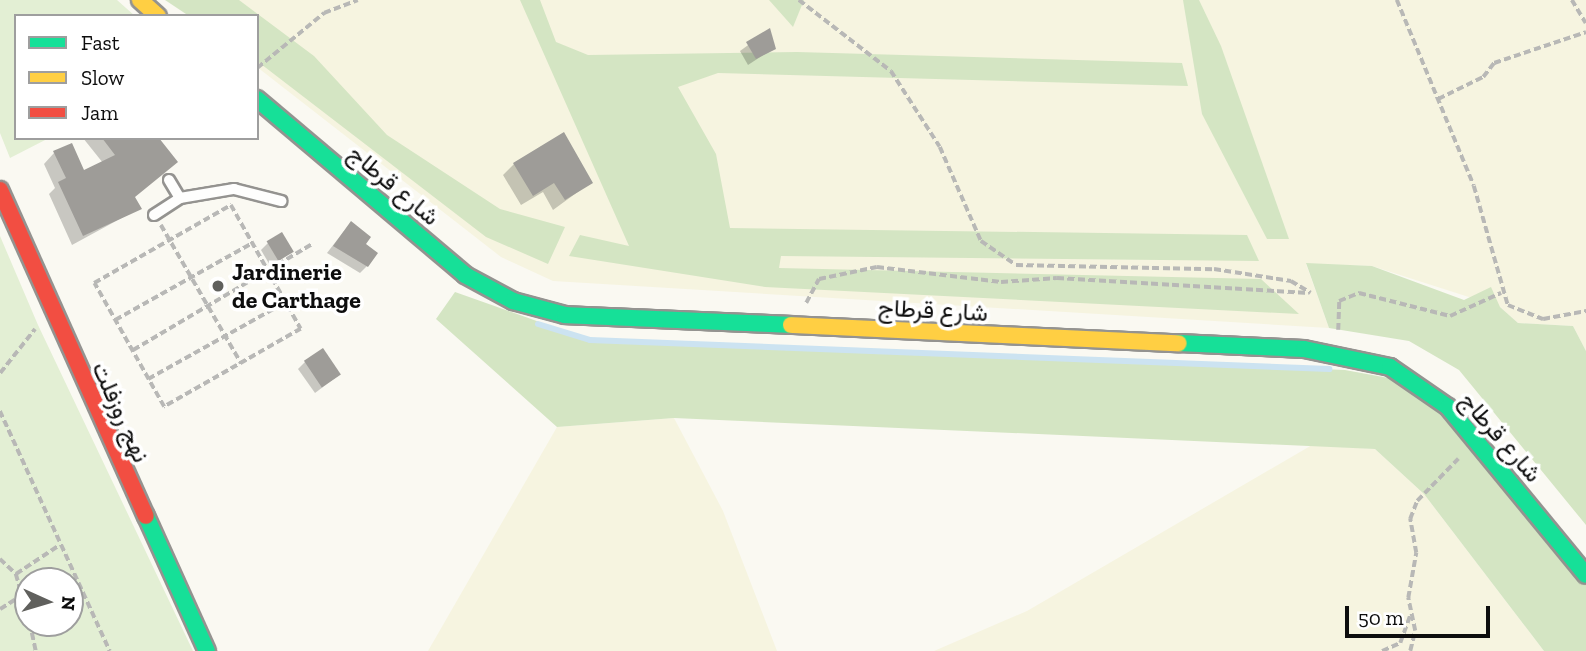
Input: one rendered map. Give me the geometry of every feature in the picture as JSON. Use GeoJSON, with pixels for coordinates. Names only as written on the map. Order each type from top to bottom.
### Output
{"type":"FeatureCollection","features":[{"type":"Feature","properties":{"kind":"street"},"geometry":{"type":"LineString","coordinates":[[140,0],[156,14]]}},
{"type":"Feature","properties":{"kind":"street","name":"شارع قرطاج"},"geometry":{"type":"LineString","coordinates":[[259,101],[465,275],[513,301],[599,320],[804,325],[1336,353],[1412,380],[1477,441],[1586,575]]}},
{"type":"Feature","properties":{"kind":"street","name":"نهج روزفلت"},"geometry":{"type":"LineString","coordinates":[[0,190],[52,314],[207,651]]}},
{"type":"Feature","properties":{"kind":"lane"},"geometry":{"type":"LineString","coordinates":[[169,180],[180,198]]}},
{"type":"Feature","properties":{"kind":"lane"},"geometry":{"type":"LineString","coordinates":[[154,215],[180,198],[234,189],[281,201]]}},
{"type":"Feature","properties":{"kind":"path"},"geometry":{"type":"LineString","coordinates":[[259,66],[324,13],[358,0]]}},
{"type":"Feature","properties":{"kind":"path"},"geometry":{"type":"LineString","coordinates":[[799,0],[891,71],[940,147],[981,241],[1016,265],[1214,269],[1291,281],[1311,293],[1057,278],[1001,282],[877,267],[819,279],[807,293],[804,325]]}},
{"type":"Feature","properties":{"kind":"path"},"geometry":{"type":"LineString","coordinates":[[1397,0],[1474,186],[1501,293],[1521,314],[1543,319],[1586,311]]}},
{"type":"Feature","properties":{"kind":"path"},"geometry":{"type":"LineString","coordinates":[[1572,0],[1586,23]]}},
{"type":"Feature","properties":{"kind":"path"},"geometry":{"type":"LineString","coordinates":[[1438,99],[1483,77],[1494,64],[1586,32]]}},
{"type":"Feature","properties":{"kind":"path"},"geometry":{"type":"LineString","coordinates":[[231,205],[301,329],[164,407],[94,282],[172,239],[231,205]]}},
{"type":"Feature","properties":{"kind":"path"},"geometry":{"type":"LineString","coordinates":[[172,239],[241,363]]}},
{"type":"Feature","properties":{"kind":"path"},"geometry":{"type":"LineString","coordinates":[[115,320],[252,243]]}},
{"type":"Feature","properties":{"kind":"path"},"geometry":{"type":"LineString","coordinates":[[133,351],[270,273],[312,244]]}},
{"type":"Feature","properties":{"kind":"path"},"geometry":{"type":"LineString","coordinates":[[1336,353],[1339,300],[1359,293],[1450,316],[1501,293]]}},
{"type":"Feature","properties":{"kind":"path"},"geometry":{"type":"LineString","coordinates":[[148,379],[286,302]]}},
{"type":"Feature","properties":{"kind":"path"},"geometry":{"type":"LineString","coordinates":[[0,373],[52,314]]}},
{"type":"Feature","properties":{"kind":"path"},"geometry":{"type":"LineString","coordinates":[[0,411],[58,546],[110,651]]}},
{"type":"Feature","properties":{"kind":"path"},"geometry":{"type":"LineString","coordinates":[[1410,651],[1409,583],[1416,554],[1410,519],[1417,501],[1477,441]]}},
{"type":"Feature","properties":{"kind":"path"},"geometry":{"type":"LineString","coordinates":[[26,567],[58,546]]}},
{"type":"Feature","properties":{"kind":"path"},"geometry":{"type":"LineString","coordinates":[[0,559],[14,572]]}},
{"type":"Feature","properties":{"kind":"path"},"geometry":{"type":"LineString","coordinates":[[1382,651],[1399,643],[1411,613]]}},
{"type":"Feature","properties":{"kind":"shaded area"},"geometry":{"type":"Polygon","coordinates":[[[174,0],[1586,0],[1586,351],[1573,326],[1518,323],[1500,307],[1372,266],[1306,264],[1329,328],[553,281],[501,257],[259,69],[259,14],[174,0]]]}},
{"type":"Feature","properties":{"kind":"shaded area"},"geometry":{"type":"Polygon","coordinates":[[[674,418],[723,511],[777,651],[428,651],[557,427],[674,418]]]}},
{"type":"Feature","properties":{"kind":"shaded area"},"geometry":{"type":"Polygon","coordinates":[[[1312,445],[1375,449],[1424,494],[1544,651],[934,651],[1027,611],[1312,445]]]}},
{"type":"Feature","properties":{"kind":"green space"},"geometry":{"type":"Polygon","coordinates":[[[0,0],[117,0],[133,14],[14,14],[14,140],[45,140],[10,158],[0,133],[0,0]]]}},
{"type":"Feature","properties":{"kind":"green space"},"geometry":{"type":"Polygon","coordinates":[[[165,0],[239,0],[258,14],[186,14],[165,0]]]}},
{"type":"Feature","properties":{"kind":"green space"},"geometry":{"type":"Polygon","coordinates":[[[520,0],[540,0],[556,42],[588,55],[797,52],[1182,63],[1188,86],[718,73],[678,87],[716,154],[730,228],[1247,235],[1259,261],[781,256],[779,268],[1261,279],[1299,314],[765,287],[569,256],[580,235],[629,246],[520,0]]]}},
{"type":"Feature","properties":{"kind":"green space"},"geometry":{"type":"Polygon","coordinates":[[[769,0],[804,0],[793,27],[769,0]]]}},
{"type":"Feature","properties":{"kind":"green space"},"geometry":{"type":"Polygon","coordinates":[[[1183,0],[1199,0],[1221,46],[1289,239],[1267,239],[1202,114],[1183,0]]]}},
{"type":"Feature","properties":{"kind":"green space"},"geometry":{"type":"Polygon","coordinates":[[[259,15],[314,56],[387,135],[500,209],[565,227],[548,264],[486,237],[259,63],[259,15]]]}},
{"type":"Feature","properties":{"kind":"green space"},"geometry":{"type":"Polygon","coordinates":[[[0,236],[38,325],[193,651],[0,651],[0,236]]]}},
{"type":"Feature","properties":{"kind":"green space"},"geometry":{"type":"Polygon","coordinates":[[[1306,263],[1372,266],[1464,300],[1491,287],[1500,307],[1518,323],[1573,326],[1586,351],[1586,525],[1459,370],[1409,341],[1329,328],[1306,263]]]}},
{"type":"Feature","properties":{"kind":"green space"},"geometry":{"type":"Polygon","coordinates":[[[455,292],[590,340],[1345,370],[1394,379],[1434,399],[1586,584],[1586,651],[1544,651],[1424,494],[1375,449],[674,418],[557,427],[436,319],[455,292]]]}},
{"type":"Feature","properties":{"kind":"building"},"geometry":{"type":"Polygon","coordinates":[[[770,28],[776,49],[756,59],[746,42],[770,28]]]}},
{"type":"Feature","properties":{"kind":"building"},"geometry":{"type":"Polygon","coordinates":[[[564,132],[593,183],[565,200],[554,183],[533,196],[513,163],[564,132]]]}},
{"type":"Feature","properties":{"kind":"building"},"geometry":{"type":"Polygon","coordinates":[[[104,140],[161,140],[178,162],[135,197],[142,209],[83,236],[58,182],[66,178],[53,151],[72,143],[84,170],[115,155],[104,140]]]}},
{"type":"Feature","properties":{"kind":"building"},"geometry":{"type":"Polygon","coordinates":[[[351,221],[371,237],[366,244],[378,253],[368,267],[333,246],[351,221]]]}},
{"type":"Feature","properties":{"kind":"building"},"geometry":{"type":"Polygon","coordinates":[[[282,232],[294,252],[278,261],[267,241],[282,232]]]}},
{"type":"Feature","properties":{"kind":"building"},"geometry":{"type":"Polygon","coordinates":[[[323,348],[341,375],[322,387],[304,361],[323,348]]]}},
{"type":"Feature","properties":{"kind":"waterway"},"geometry":{"type":"LineString","coordinates":[[538,324],[590,340],[1329,369]]}},
{"type":"Feature","properties":{"kind":"traffic: fast"},"geometry":{"type":"LineString","coordinates":[[259,101],[465,275],[513,301],[565,315],[791,325]]}},
{"type":"Feature","properties":{"kind":"traffic: fast"},"geometry":{"type":"LineString","coordinates":[[1179,343],[1304,349],[1390,367],[1448,407],[1586,575]]}},
{"type":"Feature","properties":{"kind":"traffic: fast"},"geometry":{"type":"LineString","coordinates":[[146,516],[207,651]]}},
{"type":"Feature","properties":{"kind":"traffic: slow"},"geometry":{"type":"LineString","coordinates":[[140,0],[156,14]]}},
{"type":"Feature","properties":{"kind":"traffic: slow"},"geometry":{"type":"LineString","coordinates":[[791,325],[1179,343]]}},
{"type":"Feature","properties":{"kind":"traffic: jam"},"geometry":{"type":"LineString","coordinates":[[0,190],[146,516]]}},
{"type":"Feature","properties":{"kind":"place","name":"Jardinerie de Carthage"},"geometry":{"type":"Point","coordinates":[218,286]}}]}
